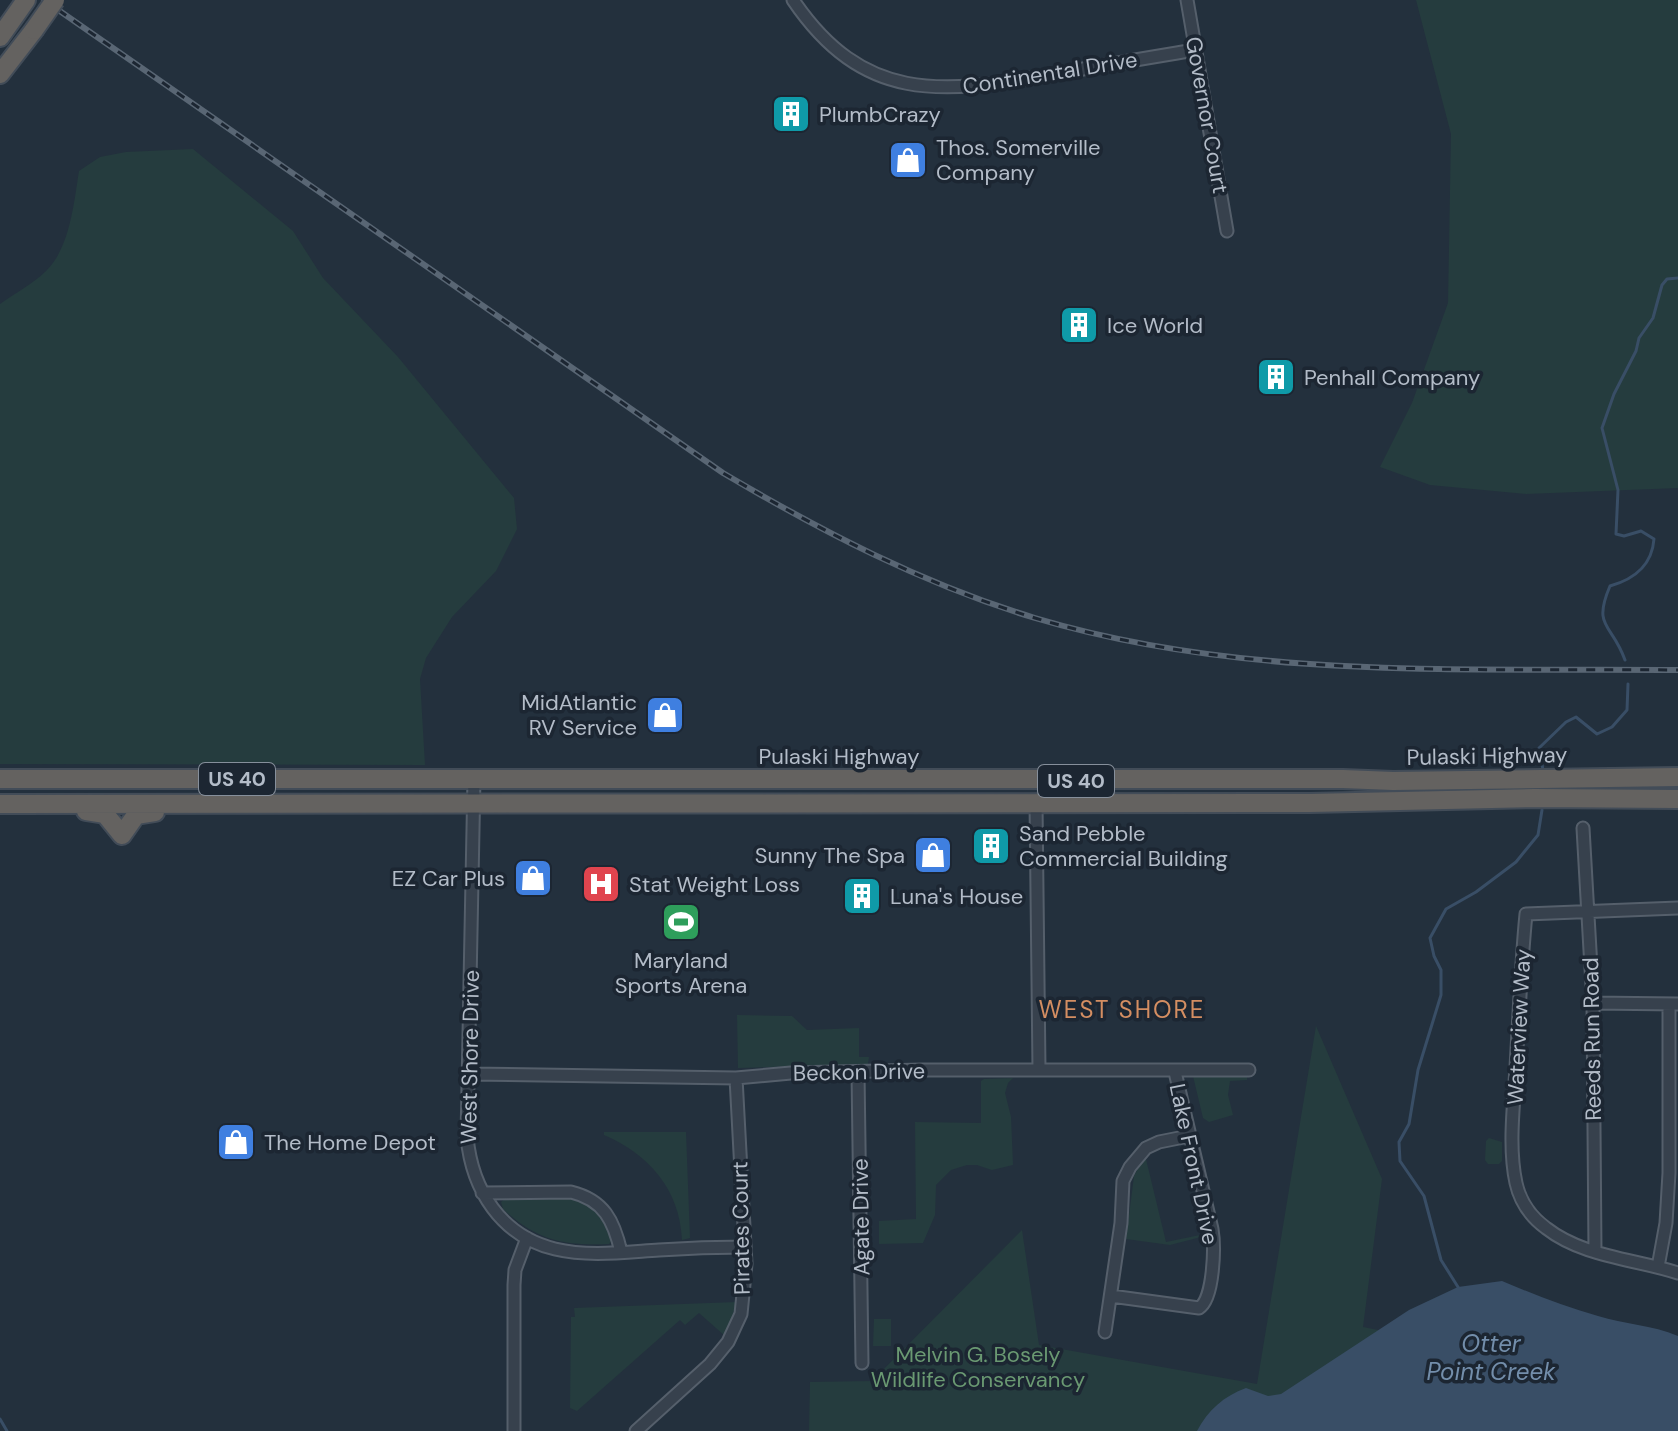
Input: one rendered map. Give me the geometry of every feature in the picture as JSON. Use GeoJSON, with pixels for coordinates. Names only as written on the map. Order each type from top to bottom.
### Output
{"type":"FeatureCollection","features":[{"type":"Feature","properties":{"kind":"highway"},"geometry":{"type":"LineString","coordinates":[[0,37],[26,0]]}},
{"type":"Feature","properties":{"kind":"highway"},"geometry":{"type":"LineString","coordinates":[[0,74],[55,0]]}},
{"type":"Feature","properties":{"kind":"highway","name":"Pulaski Highway"},"geometry":{"type":"LineString","coordinates":[[0,779],[1393,781],[1678,777]]}},
{"type":"Feature","properties":{"kind":"highway","name":"Pulaski Highway"},"geometry":{"type":"LineString","coordinates":[[0,804],[1678,799]]}},
{"type":"Feature","properties":{"kind":"highway"},"geometry":{"type":"LineString","coordinates":[[0,804],[22,811],[105,814],[122,835],[136,815],[144,812],[197,812],[207,804]]}},
{"type":"Feature","properties":{"kind":"street","name":"Continental Drive"},"geometry":{"type":"LineString","coordinates":[[793,0],[826,40],[861,66],[893,80],[931,88],[973,88],[1195,50]]}},
{"type":"Feature","properties":{"kind":"street","name":"Governor Court"},"geometry":{"type":"LineString","coordinates":[[1187,0],[1227,231]]}},
{"type":"Feature","properties":{"kind":"street","name":"West Shore Drive"},"geometry":{"type":"LineString","coordinates":[[474,778],[469,1157],[482,1193],[499,1215],[527,1238],[566,1251],[745,1247]]}},
{"type":"Feature","properties":{"kind":"street"},"geometry":{"type":"LineString","coordinates":[[1036,803],[1039,1069]]}},
{"type":"Feature","properties":{"kind":"street","name":"Reeds Run Road"},"geometry":{"type":"LineString","coordinates":[[1583,828],[1593,1003],[1595,1251]]}},
{"type":"Feature","properties":{"kind":"street","name":"Waterview Way"},"geometry":{"type":"LineString","coordinates":[[1595,1251],[1563,1240],[1544,1227],[1530,1213],[1518,1189],[1513,1157],[1519,986],[1526,914],[1678,908]]}},
{"type":"Feature","properties":{"kind":"street"},"geometry":{"type":"LineString","coordinates":[[1593,1003],[1674,1004],[1666,1223],[1658,1267]]}},
{"type":"Feature","properties":{"kind":"street","name":"Beckon Drive"},"geometry":{"type":"LineString","coordinates":[[469,1074],[736,1078],[791,1073],[1039,1069],[1249,1070]]}},
{"type":"Feature","properties":{"kind":"street","name":"Agate Drive"},"geometry":{"type":"LineString","coordinates":[[858,1072],[862,1363]]}},
{"type":"Feature","properties":{"kind":"street","name":"Lake Front Drive"},"geometry":{"type":"LineString","coordinates":[[1111,1296],[1199,1308],[1206,1303],[1214,1239],[1175,1072]]}},
{"type":"Feature","properties":{"kind":"street","name":"Pirates Court"},"geometry":{"type":"LineString","coordinates":[[636,1431],[697,1377],[728,1342],[741,1314],[745,1247],[736,1078]]}},
{"type":"Feature","properties":{"kind":"street"},"geometry":{"type":"LineString","coordinates":[[1105,1332],[1123,1181],[1146,1148],[1189,1136]]}},
{"type":"Feature","properties":{"kind":"street"},"geometry":{"type":"LineString","coordinates":[[482,1193],[571,1192],[585,1195],[602,1206],[610,1216],[621,1252]]}},
{"type":"Feature","properties":{"kind":"street"},"geometry":{"type":"LineString","coordinates":[[514,1431],[515,1270],[527,1238]]}},
{"type":"Feature","properties":{"kind":"street"},"geometry":{"type":"LineString","coordinates":[[1595,1251],[1678,1273]]}},
{"type":"Feature","properties":{"kind":"green space"},"geometry":{"type":"Polygon","coordinates":[[[1416,0],[1678,0],[1678,488],[1526,494],[1430,485],[1380,467],[1412,403],[1448,303],[1451,134],[1416,0]]]}},
{"type":"Feature","properties":{"kind":"green space"},"geometry":{"type":"Polygon","coordinates":[[[193,149],[293,231],[323,278],[398,357],[514,498],[517,529],[496,571],[452,617],[426,658],[420,679],[425,765],[0,764],[0,304],[46,271],[61,250],[70,224],[79,171],[100,157],[126,152],[193,149]]]}},
{"type":"Feature","properties":{"kind":"green space"},"geometry":{"type":"Polygon","coordinates":[[[737,1015],[792,1016],[807,1030],[859,1028],[859,1057],[869,1057],[868,1064],[738,1068],[737,1015]]]}},
{"type":"Feature","properties":{"kind":"green space","name":"Melvin G. Bosely Wildlife Conservancy"},"geometry":{"type":"Polygon","coordinates":[[[1316,1026],[1382,1179],[1363,1327],[1638,1382],[1614,1431],[809,1431],[810,1382],[872,1381],[1022,1230],[1039,1345],[1257,1384],[1316,1026]]]}},
{"type":"Feature","properties":{"kind":"green space"},"geometry":{"type":"Polygon","coordinates":[[[1193,1076],[1247,1076],[1247,1080],[1230,1081],[1228,1095],[1233,1115],[1209,1122],[1203,1118],[1193,1076]]]}},
{"type":"Feature","properties":{"kind":"green space"},"geometry":{"type":"Polygon","coordinates":[[[1013,1078],[1005,1093],[1011,1117],[1013,1165],[992,1170],[967,1165],[951,1170],[936,1185],[935,1215],[923,1243],[879,1244],[879,1221],[916,1219],[915,1122],[981,1123],[981,1081],[1013,1078]]]}},
{"type":"Feature","properties":{"kind":"green space"},"geometry":{"type":"Polygon","coordinates":[[[604,1132],[686,1132],[690,1238],[682,1240],[675,1205],[659,1176],[635,1152],[604,1135],[604,1132]]]}},
{"type":"Feature","properties":{"kind":"green space"},"geometry":{"type":"Polygon","coordinates":[[[1489,1138],[1502,1142],[1502,1161],[1499,1164],[1488,1164],[1485,1160],[1486,1141],[1489,1138]]]}},
{"type":"Feature","properties":{"kind":"green space"},"geometry":{"type":"Polygon","coordinates":[[[1145,1155],[1166,1242],[1201,1237],[1170,1245],[1126,1239],[1134,1176],[1145,1155]]]}},
{"type":"Feature","properties":{"kind":"green space"},"geometry":{"type":"Polygon","coordinates":[[[508,1196],[571,1196],[599,1209],[614,1238],[609,1244],[578,1244],[539,1234],[503,1209],[501,1202],[508,1196]]]}},
{"type":"Feature","properties":{"kind":"green space"},"geometry":{"type":"Polygon","coordinates":[[[737,1302],[725,1336],[699,1313],[685,1325],[680,1320],[577,1411],[570,1408],[571,1317],[575,1317],[574,1308],[737,1302]]]}},
{"type":"Feature","properties":{"kind":"green space"},"geometry":{"type":"Polygon","coordinates":[[[874,1319],[891,1319],[891,1346],[873,1346],[874,1319]]]}},
{"type":"Feature","properties":{"kind":"water","name":"Otter Point Creek"},"geometry":{"type":"Polygon","coordinates":[[[1502,1281],[1608,1319],[1678,1336],[1678,1431],[1197,1431],[1212,1410],[1238,1391],[1246,1388],[1268,1396],[1281,1394],[1409,1310],[1458,1287],[1502,1281]]]}},
{"type":"Feature","properties":{"kind":"waterway"},"geometry":{"type":"LineString","coordinates":[[1625,660],[1603,618],[1605,600],[1610,586],[1641,570],[1650,556],[1654,539],[1641,531],[1624,536],[1616,534],[1618,490],[1602,428],[1639,338],[1653,318],[1662,285],[1667,279],[1678,278]]}},
{"type":"Feature","properties":{"kind":"waterway"},"geometry":{"type":"LineString","coordinates":[[1543,770],[1539,748],[1566,722],[1576,717],[1597,734],[1612,727],[1627,710],[1628,684]]}},
{"type":"Feature","properties":{"kind":"waterway"},"geometry":{"type":"LineString","coordinates":[[1458,1287],[1441,1260],[1424,1196],[1400,1161],[1399,1142],[1409,1124],[1418,1070],[1441,995],[1441,970],[1430,938],[1446,909],[1476,892],[1516,862],[1538,835],[1542,810]]}},
{"type":"Feature","properties":{"kind":"waterway"},"geometry":{"type":"LineString","coordinates":[[0,1419],[7,1431]]}},
{"type":"Feature","properties":{"kind":"railway"},"geometry":{"type":"LineString","coordinates":[[44,0],[723,473],[798,516],[913,573],[1035,618],[1114,638],[1193,652],[1354,666],[1678,670]]}},
{"type":"Feature","properties":{"kind":"place","name":"PlumbCrazy"},"geometry":{"type":"Point","coordinates":[791,114]}},
{"type":"Feature","properties":{"kind":"place","name":"Thos. Somerville Company"},"geometry":{"type":"Point","coordinates":[908,160]}},
{"type":"Feature","properties":{"kind":"place","name":"Ice World"},"geometry":{"type":"Point","coordinates":[1079,325]}},
{"type":"Feature","properties":{"kind":"place","name":"Penhall Company"},"geometry":{"type":"Point","coordinates":[1276,377]}},
{"type":"Feature","properties":{"kind":"place","name":"MidAtlantic RV Service"},"geometry":{"type":"Point","coordinates":[665,715]}},
{"type":"Feature","properties":{"kind":"place","name":"Sand Pebble Commercial Building"},"geometry":{"type":"Point","coordinates":[991,846]}},
{"type":"Feature","properties":{"kind":"place","name":"Sunny The Spa"},"geometry":{"type":"Point","coordinates":[933,855]}},
{"type":"Feature","properties":{"kind":"place","name":"EZ Car Plus"},"geometry":{"type":"Point","coordinates":[533,878]}},
{"type":"Feature","properties":{"kind":"place","name":"Stat Weight Loss"},"geometry":{"type":"Point","coordinates":[601,884]}},
{"type":"Feature","properties":{"kind":"place","name":"Luna's House"},"geometry":{"type":"Point","coordinates":[862,896]}},
{"type":"Feature","properties":{"kind":"place","name":"Maryland Sports Arena"},"geometry":{"type":"Point","coordinates":[681,922]}},
{"type":"Feature","properties":{"kind":"place","name":"The Home Depot"},"geometry":{"type":"Point","coordinates":[236,1142]}},
{"type":"Feature","properties":{"kind":"district","name":"WEST SHORE"},"geometry":{"type":"Point","coordinates":[1122,1009]}}]}
